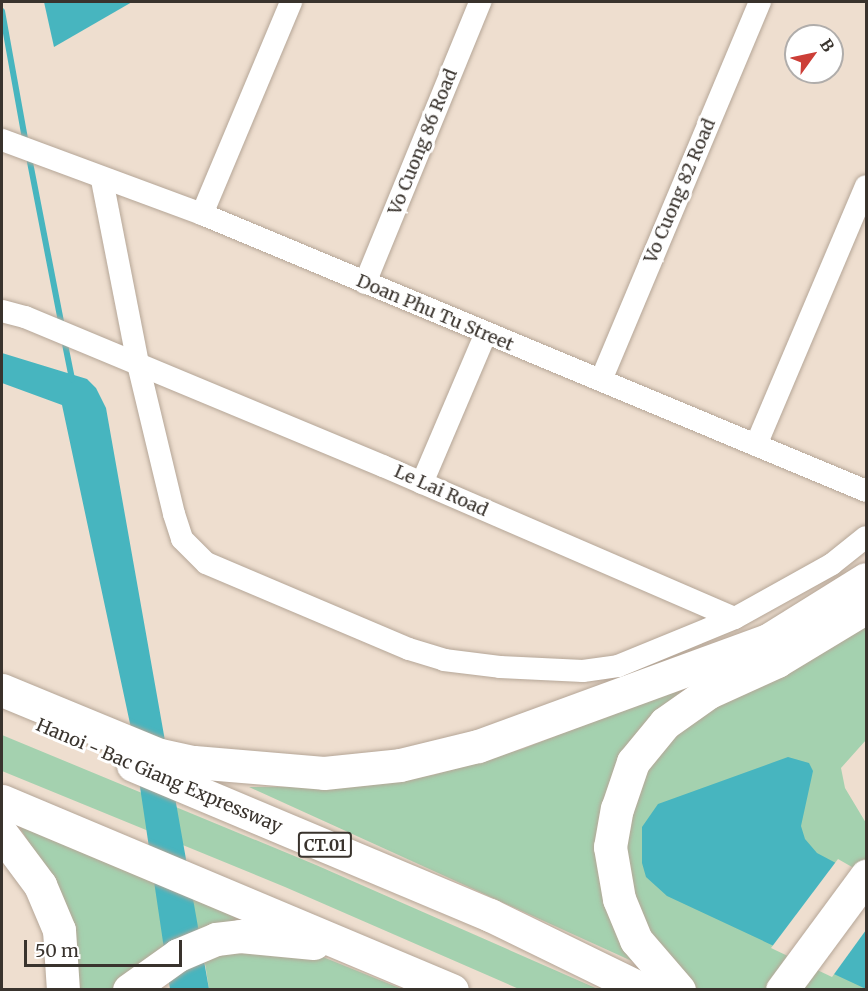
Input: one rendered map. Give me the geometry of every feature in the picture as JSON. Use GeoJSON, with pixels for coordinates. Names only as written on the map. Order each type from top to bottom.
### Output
{"type":"FeatureCollection","features":[{"type":"Feature","properties":{"kind":"highway"},"geometry":{"type":"LineString","coordinates":[[2,690],[160,755],[194,762],[324,773],[400,765],[478,746],[768,640],[867,579]]}},
{"type":"Feature","properties":{"kind":"highway"},"geometry":{"type":"LineString","coordinates":[[679,990],[636,939],[619,899],[610,847],[617,809],[633,762],[665,723],[709,692],[777,661],[867,607]]}},
{"type":"Feature","properties":{"kind":"highway","name":"Hanoi - Bac Giang Expressway"},"geometry":{"type":"LineString","coordinates":[[2,710],[490,915],[644,990]]}},
{"type":"Feature","properties":{"kind":"highway"},"geometry":{"type":"LineString","coordinates":[[2,801],[452,990]]}},
{"type":"Feature","properties":{"kind":"highway"},"geometry":{"type":"LineString","coordinates":[[2,834],[40,885],[59,930],[63,990]]}},
{"type":"Feature","properties":{"kind":"highway"},"geometry":{"type":"LineString","coordinates":[[782,990],[867,876]]}},
{"type":"Feature","properties":{"kind":"highway"},"geometry":{"type":"LineString","coordinates":[[129,990],[193,947],[240,936],[315,943],[418,990]]}},
{"type":"Feature","properties":{"kind":"street"},"geometry":{"type":"LineString","coordinates":[[202,214],[291,2]]}},
{"type":"Feature","properties":{"kind":"street","name":"Vo Cuong 86 Road"},"geometry":{"type":"LineString","coordinates":[[365,283],[480,2]]}},
{"type":"Feature","properties":{"kind":"street","name":"Vo Cuong 82 Road"},"geometry":{"type":"LineString","coordinates":[[601,380],[760,2]]}},
{"type":"Feature","properties":{"kind":"street","name":"Doan Phu Tu Street"},"geometry":{"type":"LineString","coordinates":[[2,140],[102,180],[202,214],[485,335],[601,380],[867,491]]}},
{"type":"Feature","properties":{"kind":"street"},"geometry":{"type":"LineString","coordinates":[[102,180],[138,364],[182,539],[201,558],[227,575],[420,653],[500,667],[583,671],[618,666],[735,618],[832,564],[867,537]]}},
{"type":"Feature","properties":{"kind":"street"},"geometry":{"type":"LineString","coordinates":[[756,445],[867,186]]}},
{"type":"Feature","properties":{"kind":"street","name":"Le Lai Road"},"geometry":{"type":"LineString","coordinates":[[2,311],[25,317],[108,351],[735,618]]}},
{"type":"Feature","properties":{"kind":"street"},"geometry":{"type":"LineString","coordinates":[[422,483],[485,335]]}},
{"type":"Feature","properties":{"kind":"green space"},"geometry":{"type":"Polygon","coordinates":[[[866,625],[866,740],[841,768],[845,788],[866,823],[866,989],[698,989],[665,964],[620,865],[643,760],[664,731],[833,647],[866,625]]]}},
{"type":"Feature","properties":{"kind":"green space"},"geometry":{"type":"Polygon","coordinates":[[[721,672],[620,767],[634,962],[249,787],[364,786],[433,775],[522,749],[721,672]]]}},
{"type":"Feature","properties":{"kind":"green space"},"geometry":{"type":"Polygon","coordinates":[[[2,735],[316,865],[598,989],[519,989],[285,887],[2,771],[2,735]]]}},
{"type":"Feature","properties":{"kind":"green space"},"geometry":{"type":"Polygon","coordinates":[[[11,813],[283,925],[111,989],[74,989],[42,864],[11,813]]]}},
{"type":"Feature","properties":{"kind":"green space"},"geometry":{"type":"Polygon","coordinates":[[[231,950],[313,953],[402,989],[209,989],[204,957],[231,950]]]}},
{"type":"Feature","properties":{"kind":"water"},"geometry":{"type":"Polygon","coordinates":[[[44,2],[132,2],[54,47],[44,2]]]}},
{"type":"Feature","properties":{"kind":"water"},"geometry":{"type":"Polygon","coordinates":[[[2,353],[87,379],[96,388],[106,408],[209,989],[170,989],[132,733],[62,405],[2,383],[2,353]]]}},
{"type":"Feature","properties":{"kind":"water"},"geometry":{"type":"Polygon","coordinates":[[[788,757],[809,763],[813,771],[801,826],[805,839],[817,853],[866,879],[866,989],[667,896],[646,877],[642,863],[642,827],[658,804],[788,757]]]}},
{"type":"Feature","properties":{"kind":"pier"},"geometry":{"type":"Polygon","coordinates":[[[838,859],[866,875],[866,930],[832,977],[771,948],[838,859]]]}},
{"type":"Feature","properties":{"kind":"waterway"},"geometry":{"type":"LineString","coordinates":[[2,11],[26,144]]}},
{"type":"Feature","properties":{"kind":"waterway"},"geometry":{"type":"LineString","coordinates":[[29,157],[62,326]]}},
{"type":"Feature","properties":{"kind":"waterway"},"geometry":{"type":"LineString","coordinates":[[64,339],[72,379]]}}]}
